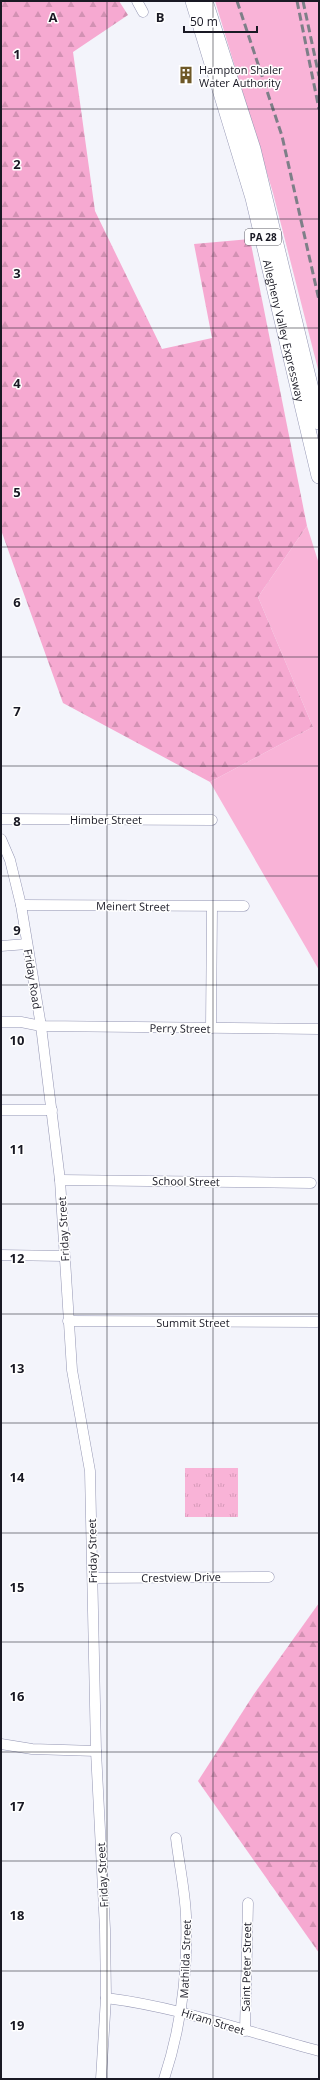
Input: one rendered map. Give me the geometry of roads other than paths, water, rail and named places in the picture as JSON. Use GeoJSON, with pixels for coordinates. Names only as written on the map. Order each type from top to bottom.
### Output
{"type":"FeatureCollection","features":[{"type":"Feature","properties":{"kind":"highway","name":"Allegheny Valley Expressway"},"geometry":{"type":"LineString","coordinates":[[193,1],[253,198],[319,476]]}},
{"type":"Feature","properties":{"kind":"highway","name":"Allegheny Valley Expressway"},"geometry":{"type":"LineString","coordinates":[[205,1],[253,149],[319,422]]}},
{"type":"Feature","properties":{"kind":"street"},"geometry":{"type":"LineString","coordinates":[[137,1],[143,12]]}},
{"type":"Feature","properties":{"kind":"street","name":"Himber Street"},"geometry":{"type":"LineString","coordinates":[[1,819],[212,820]]}},
{"type":"Feature","properties":{"kind":"street","name":"Friday Road"},"geometry":{"type":"LineString","coordinates":[[1,839],[5,860],[21,905],[41,1026]]}},
{"type":"Feature","properties":{"kind":"street","name":"Meinert Street"},"geometry":{"type":"LineString","coordinates":[[21,905],[244,906]]}},
{"type":"Feature","properties":{"kind":"street"},"geometry":{"type":"LineString","coordinates":[[211,1028],[212,907]]}},
{"type":"Feature","properties":{"kind":"street"},"geometry":{"type":"LineString","coordinates":[[1,946],[27,944]]}},
{"type":"Feature","properties":{"kind":"street","name":"Perry Street"},"geometry":{"type":"LineString","coordinates":[[1,1022],[21,1022],[41,1026],[319,1029]]}},
{"type":"Feature","properties":{"kind":"street","name":"Friday Street"},"geometry":{"type":"LineString","coordinates":[[41,1026],[60,1180],[68,1321],[75,1398],[90,1472],[96,1751],[105,1929],[106,1998],[101,2079]]}},
{"type":"Feature","properties":{"kind":"street"},"geometry":{"type":"LineString","coordinates":[[1,1110],[52,1110]]}},
{"type":"Feature","properties":{"kind":"street","name":"School Street"},"geometry":{"type":"LineString","coordinates":[[60,1180],[311,1183]]}},
{"type":"Feature","properties":{"kind":"street"},"geometry":{"type":"LineString","coordinates":[[1,1255],[64,1256]]}},
{"type":"Feature","properties":{"kind":"street","name":"Summit Street"},"geometry":{"type":"LineString","coordinates":[[68,1321],[317,1322]]}},
{"type":"Feature","properties":{"kind":"street","name":"Crestview Drive"},"geometry":{"type":"LineString","coordinates":[[92,1578],[269,1577]]}},
{"type":"Feature","properties":{"kind":"street"},"geometry":{"type":"LineString","coordinates":[[1,1744],[32,1749],[96,1751]]}},
{"type":"Feature","properties":{"kind":"street","name":"Mathilda Street"},"geometry":{"type":"LineString","coordinates":[[164,2079],[172,2054],[182,2012],[186,1915],[176,1838]]}},
{"type":"Feature","properties":{"kind":"street","name":"Saint Peter Street"},"geometry":{"type":"LineString","coordinates":[[245,2031],[248,1903]]}},
{"type":"Feature","properties":{"kind":"street","name":"Hiram Street"},"geometry":{"type":"LineString","coordinates":[[106,1998],[135,2001],[182,2012],[319,2051]]}},
{"type":"Feature","properties":{"kind":"railway"},"geometry":{"type":"LineString","coordinates":[[237,1],[282,136],[319,300]]}},
{"type":"Feature","properties":{"kind":"railway"},"geometry":{"type":"LineString","coordinates":[[297,1],[319,109]]}},
{"type":"Feature","properties":{"kind":"railway"},"geometry":{"type":"LineString","coordinates":[[303,1],[319,76]]}},
{"type":"Feature","properties":{"kind":"place","name":"Hampton Shaler Water Authority"},"geometry":{"type":"Point","coordinates":[186,75]}}]}
